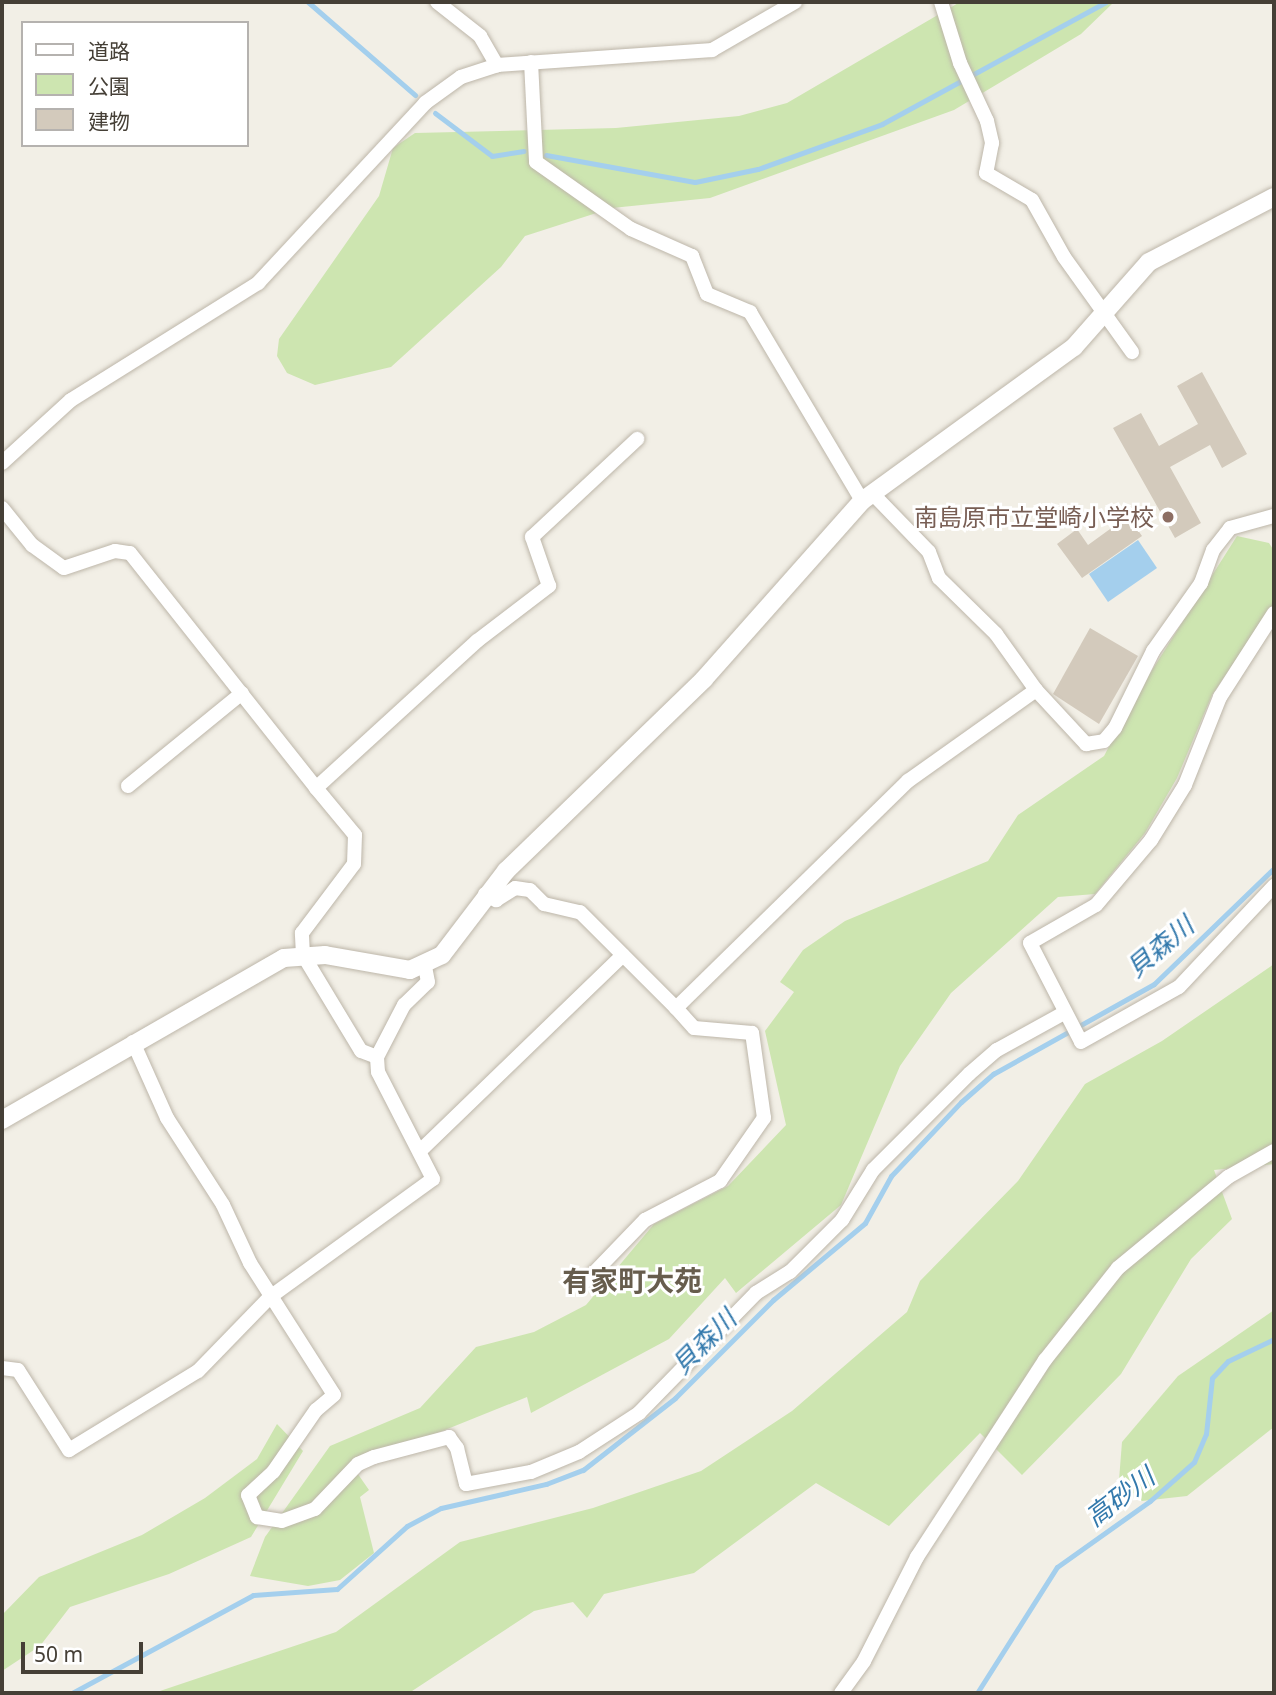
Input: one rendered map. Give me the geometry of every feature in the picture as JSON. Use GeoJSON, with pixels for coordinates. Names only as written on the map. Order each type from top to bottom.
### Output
{"type":"FeatureCollection","features":[{"type":"Feature","properties":{"kind":"street"},"geometry":{"type":"LineString","coordinates":[[437,2],[480,36],[497,65]]}},
{"type":"Feature","properties":{"kind":"street"},"geometry":{"type":"LineString","coordinates":[[2,463],[71,400],[258,283],[425,103],[461,77],[497,65],[712,50],[795,2]]}},
{"type":"Feature","properties":{"kind":"street"},"geometry":{"type":"LineString","coordinates":[[941,2],[963,69],[992,143],[986,173],[1032,200],[1105,315],[1132,352]]}},
{"type":"Feature","properties":{"kind":"street"},"geometry":{"type":"LineString","coordinates":[[531,62],[536,162],[631,229],[692,256],[707,294],[750,312],[867,497],[929,552],[939,578],[996,634],[1036,690],[1086,744],[1104,741],[1153,651],[1201,583],[1213,550],[1230,528],[1274,516]]}},
{"type":"Feature","properties":{"kind":"street"},"geometry":{"type":"LineString","coordinates":[[2,1120],[265,965],[303,955],[396,970],[425,967],[442,955],[485,894],[704,679],[867,497],[1074,347],[1149,262],[1274,197]]}},
{"type":"Feature","properties":{"kind":"street"},"geometry":{"type":"LineString","coordinates":[[316,788],[477,641],[549,586],[532,537],[637,439]]}},
{"type":"Feature","properties":{"kind":"street"},"geometry":{"type":"LineString","coordinates":[[2,508],[32,545],[64,568],[115,551],[130,553],[355,835],[354,864],[302,933],[303,955],[361,1051],[377,1057]]}},
{"type":"Feature","properties":{"kind":"street"},"geometry":{"type":"LineString","coordinates":[[1274,613],[1220,698],[1185,785],[1151,840],[1096,905],[1030,943],[1081,1042],[1179,987],[1274,886]]}},
{"type":"Feature","properties":{"kind":"street"},"geometry":{"type":"LineString","coordinates":[[676,1008],[908,781],[1036,690]]}},
{"type":"Feature","properties":{"kind":"street"},"geometry":{"type":"LineString","coordinates":[[128,786],[242,693]]}},
{"type":"Feature","properties":{"kind":"street"},"geometry":{"type":"LineString","coordinates":[[485,894],[496,900],[515,888],[530,890],[544,904],[580,912],[694,1028],[752,1033],[764,1118],[720,1181],[645,1220],[586,1281]]}},
{"type":"Feature","properties":{"kind":"street"},"geometry":{"type":"LineString","coordinates":[[420,1151],[623,955]]}},
{"type":"Feature","properties":{"kind":"street"},"geometry":{"type":"LineString","coordinates":[[2,1367],[18,1370],[69,1450],[198,1371],[270,1297],[433,1180],[383,1082],[377,1057],[404,1005],[428,982],[425,967]]}},
{"type":"Feature","properties":{"kind":"street"},"geometry":{"type":"LineString","coordinates":[[133,1042],[167,1118],[222,1205],[270,1297],[334,1395],[316,1410],[273,1472],[248,1495],[257,1517],[300,1517],[329,1498],[358,1464],[449,1437],[466,1484],[531,1472],[579,1452],[639,1413],[756,1293],[790,1272],[842,1220],[873,1170],[969,1074],[996,1050],[1066,1017]]}},
{"type":"Feature","properties":{"kind":"street"},"geometry":{"type":"LineString","coordinates":[[841,1693],[864,1661],[917,1557],[1045,1360],[1110,1278],[1228,1177],[1274,1151]]}},
{"type":"Feature","properties":{"kind":"green space"},"geometry":{"type":"Polygon","coordinates":[[[960,2],[1114,2],[1081,34],[954,110],[710,198],[612,208],[525,236],[501,267],[391,367],[315,385],[287,373],[277,356],[279,339],[379,196],[393,148],[415,133],[616,128],[739,116],[787,103],[960,2]]]}},
{"type":"Feature","properties":{"kind":"green space"},"geometry":{"type":"Polygon","coordinates":[[[1237,536],[1269,543],[1274,551],[1274,604],[1212,695],[1177,778],[1145,833],[1095,894],[1058,897],[951,993],[900,1066],[841,1205],[736,1293],[725,1278],[669,1339],[531,1413],[527,1397],[353,1467],[369,1490],[360,1497],[374,1553],[340,1580],[308,1586],[250,1576],[265,1537],[330,1446],[420,1408],[476,1347],[534,1332],[586,1305],[654,1224],[728,1186],[786,1125],[765,1031],[794,992],[780,982],[803,950],[845,921],[988,861],[1018,815],[1104,756],[1135,697],[1237,536]]]}},
{"type":"Feature","properties":{"kind":"green space"},"geometry":{"type":"Polygon","coordinates":[[[1274,964],[1274,1164],[1214,1170],[1232,1219],[1191,1259],[1121,1374],[1022,1475],[980,1433],[889,1526],[816,1483],[694,1573],[604,1594],[587,1618],[573,1602],[534,1611],[409,1693],[154,1693],[336,1632],[460,1542],[593,1508],[701,1471],[792,1411],[907,1312],[920,1281],[1018,1181],[1085,1084],[1162,1041],[1274,964]]]}},
{"type":"Feature","properties":{"kind":"green space"},"geometry":{"type":"Polygon","coordinates":[[[1274,1310],[1274,1427],[1187,1496],[1142,1501],[1119,1480],[1122,1442],[1178,1376],[1274,1310]]]}},
{"type":"Feature","properties":{"kind":"green space"},"geometry":{"type":"Polygon","coordinates":[[[277,1424],[303,1451],[251,1537],[169,1574],[70,1607],[40,1646],[2,1671],[2,1615],[39,1577],[142,1535],[205,1498],[257,1459],[277,1424]]]}},
{"type":"Feature","properties":{"kind":"water"},"geometry":{"type":"Polygon","coordinates":[[[1138,540],[1157,568],[1108,602],[1089,574],[1138,540]]]}},
{"type":"Feature","properties":{"kind":"building"},"geometry":{"type":"Polygon","coordinates":[[[1202,372],[1247,454],[1222,468],[1210,445],[1170,467],[1201,523],[1175,538],[1113,428],[1141,413],[1159,446],[1198,424],[1177,386],[1202,372]]]}},
{"type":"Feature","properties":{"kind":"building"},"geometry":{"type":"Polygon","coordinates":[[[1128,516],[1142,536],[1082,578],[1057,544],[1077,529],[1088,545],[1128,516]]]}},
{"type":"Feature","properties":{"kind":"building"},"geometry":{"type":"Polygon","coordinates":[[[1090,628],[1138,656],[1099,724],[1053,694],[1090,628]]]}},
{"type":"Feature","properties":{"kind":"waterway"},"geometry":{"type":"LineString","coordinates":[[308,2],[415,95]]}},
{"type":"Feature","properties":{"kind":"waterway"},"geometry":{"type":"LineString","coordinates":[[546,155],[695,182],[758,169],[882,124],[1106,2]]}},
{"type":"Feature","properties":{"kind":"waterway"},"geometry":{"type":"LineString","coordinates":[[435,113],[492,156],[524,151]]}},
{"type":"Feature","properties":{"kind":"waterway","name":"貝森川"},"geometry":{"type":"LineString","coordinates":[[72,1693],[253,1595],[337,1589],[407,1526],[441,1508],[546,1484],[583,1470],[675,1398],[773,1300],[865,1223],[891,1176],[961,1102],[993,1074],[1154,984],[1274,868]]}},
{"type":"Feature","properties":{"kind":"waterway","name":"高砂川"},"geometry":{"type":"LineString","coordinates":[[977,1693],[1057,1567],[1150,1501],[1194,1462],[1206,1434],[1212,1378],[1228,1361],[1274,1339]]}},
{"type":"Feature","properties":{"kind":"place","name":"南島原市立堂崎小学校"},"geometry":{"type":"Point","coordinates":[1168,517]}},
{"type":"Feature","properties":{"kind":"district","name":"有家町大苑"},"geometry":{"type":"Point","coordinates":[632,1280]}}]}
